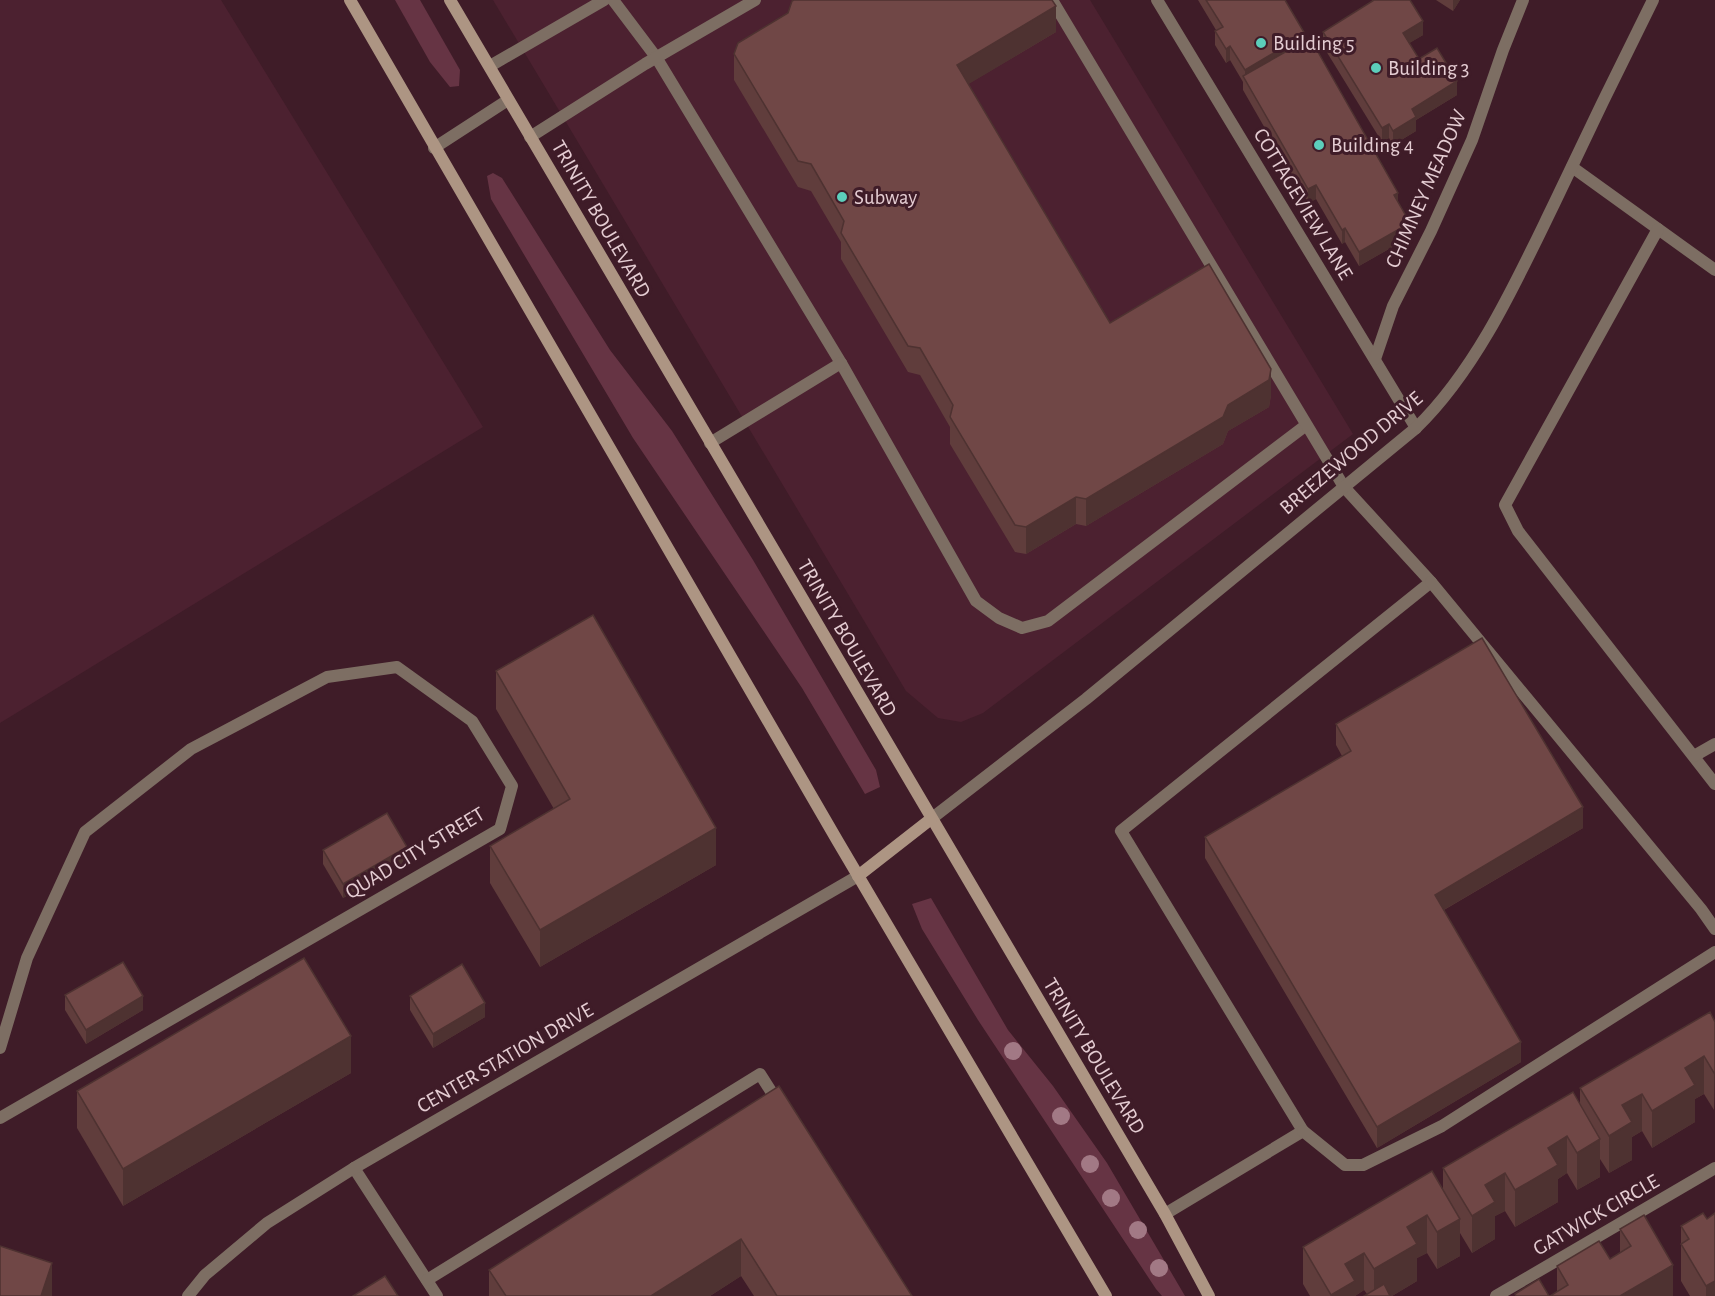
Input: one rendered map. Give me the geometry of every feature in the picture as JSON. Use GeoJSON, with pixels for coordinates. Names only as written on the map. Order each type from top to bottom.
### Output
{"type":"FeatureCollection","features":[{"type":"Feature","properties":{"kind":"main road"},"geometry":{"type":"LineString","coordinates":[[350,0],[858,876],[1106,1296]]}},
{"type":"Feature","properties":{"kind":"main road","name":"TRINITY BOULEVARD"},"geometry":{"type":"LineString","coordinates":[[450,0],[1165,1214],[1209,1296]]}},
{"type":"Feature","properties":{"kind":"main road"},"geometry":{"type":"LineString","coordinates":[[858,876],[931,819]]}},
{"type":"Feature","properties":{"kind":"street"},"geometry":{"type":"LineString","coordinates":[[490,66],[604,0]]}},
{"type":"Feature","properties":{"kind":"street"},"geometry":{"type":"LineString","coordinates":[[613,0],[656,57],[841,363],[976,601],[999,618],[1022,628],[1048,621],[1305,426]]}},
{"type":"Feature","properties":{"kind":"street"},"geometry":{"type":"LineString","coordinates":[[530,137],[656,57],[755,0]]}},
{"type":"Feature","properties":{"kind":"street"},"geometry":{"type":"LineString","coordinates":[[1052,0],[1305,426],[1344,487],[1431,582],[1701,909],[1715,929]]}},
{"type":"Feature","properties":{"kind":"street","name":"COTTAGEVIEW LANE"},"geometry":{"type":"LineString","coordinates":[[1157,0],[1416,428]]}},
{"type":"Feature","properties":{"kind":"street","name":"CHIMNEY MEADOW"},"geometry":{"type":"LineString","coordinates":[[1375,359],[1394,306],[1472,140],[1523,0]]}},
{"type":"Feature","properties":{"kind":"street","name":"BREEZEWOOD DRIVE"},"geometry":{"type":"LineString","coordinates":[[931,819],[1086,699],[1416,428],[1436,408],[1467,365],[1509,296],[1653,0]]}},
{"type":"Feature","properties":{"kind":"street"},"geometry":{"type":"LineString","coordinates":[[434,148],[508,100]]}},
{"type":"Feature","properties":{"kind":"street"},"geometry":{"type":"LineString","coordinates":[[1572,167],[1715,270]]}},
{"type":"Feature","properties":{"kind":"street"},"geometry":{"type":"LineString","coordinates":[[1658,229],[1505,505],[1518,531],[1715,783]]}},
{"type":"Feature","properties":{"kind":"street"},"geometry":{"type":"LineString","coordinates":[[710,444],[841,363]]}},
{"type":"Feature","properties":{"kind":"street"},"geometry":{"type":"LineString","coordinates":[[1431,582],[1121,831],[1303,1131],[1345,1165],[1363,1165],[1442,1126],[1715,952]]}},
{"type":"Feature","properties":{"kind":"street","name":"QUAD CITY STREET"},"geometry":{"type":"LineString","coordinates":[[0,1048],[27,958],[85,832],[191,749],[327,677],[397,667],[472,721],[512,786],[500,829],[0,1118]]}},
{"type":"Feature","properties":{"kind":"street"},"geometry":{"type":"LineString","coordinates":[[1694,756],[1715,744]]}},
{"type":"Feature","properties":{"kind":"street","name":"CENTER STATION DRIVE"},"geometry":{"type":"LineString","coordinates":[[188,1296],[205,1275],[267,1223],[354,1168],[858,876]]}},
{"type":"Feature","properties":{"kind":"street"},"geometry":{"type":"LineString","coordinates":[[427,1280],[760,1074],[785,1112]]}},
{"type":"Feature","properties":{"kind":"street"},"geometry":{"type":"LineString","coordinates":[[1165,1214],[1303,1131]]}},
{"type":"Feature","properties":{"kind":"street"},"geometry":{"type":"LineString","coordinates":[[354,1168],[437,1296]]}},
{"type":"Feature","properties":{"kind":"street","name":"GATWICK CIRCLE"},"geometry":{"type":"LineString","coordinates":[[1496,1296],[1715,1168]]}},
{"type":"Feature","properties":{"kind":"shaded area"},"geometry":{"type":"Polygon","coordinates":[[[0,0],[221,0],[483,427],[0,723],[0,0]]]}},
{"type":"Feature","properties":{"kind":"shaded area"},"geometry":{"type":"Polygon","coordinates":[[[395,0],[420,0],[460,70],[459,86],[450,87],[430,62],[395,0]]]}},
{"type":"Feature","properties":{"kind":"shaded area"},"geometry":{"type":"Polygon","coordinates":[[[493,0],[1090,0],[1353,434],[983,713],[961,722],[938,718],[906,691],[493,0]]]}},
{"type":"Feature","properties":{"kind":"shaded area"},"geometry":{"type":"Polygon","coordinates":[[[493,173],[502,178],[610,350],[672,431],[753,560],[876,770],[880,787],[865,794],[802,688],[633,438],[491,199],[487,176],[493,173]]]}},
{"type":"Feature","properties":{"kind":"shaded area"},"geometry":{"type":"Polygon","coordinates":[[[931,898],[1008,1030],[1053,1086],[1107,1163],[1185,1296],[1162,1296],[1156,1289],[978,1020],[922,929],[912,904],[931,898]]]}},
{"type":"Feature","properties":{"kind":"building"},"geometry":{"type":"Polygon","coordinates":[[[794,0],[1052,0],[1056,6],[957,65],[1110,323],[1209,264],[1271,369],[1269,380],[1228,405],[1223,417],[1086,499],[1076,497],[1026,527],[1015,525],[950,417],[953,405],[920,348],[908,346],[841,233],[844,221],[811,164],[798,161],[734,54],[738,43],[788,13],[794,0]]]}},
{"type":"Feature","properties":{"kind":"building","name":"Building 5"},"geometry":{"type":"Polygon","coordinates":[[[1206,0],[1285,0],[1305,34],[1245,70],[1230,46],[1226,49],[1215,31],[1223,27],[1206,0]]]}},
{"type":"Feature","properties":{"kind":"building","name":"Building 3"},"geometry":{"type":"Polygon","coordinates":[[[1374,0],[1410,0],[1423,21],[1403,33],[1419,59],[1437,48],[1457,81],[1412,109],[1416,117],[1393,131],[1389,124],[1382,128],[1323,32],[1374,0]]]}},
{"type":"Feature","properties":{"kind":"building","name":"Building 4"},"geometry":{"type":"Polygon","coordinates":[[[1310,38],[1398,193],[1394,195],[1410,223],[1359,252],[1345,228],[1342,230],[1316,185],[1308,189],[1243,76],[1310,38]]]}},
{"type":"Feature","properties":{"kind":"building"},"geometry":{"type":"Polygon","coordinates":[[[593,615],[716,828],[540,930],[490,846],[570,799],[496,671],[593,615]]]}},
{"type":"Feature","properties":{"kind":"building"},"geometry":{"type":"Polygon","coordinates":[[[1482,638],[1583,807],[1435,895],[1521,1042],[1377,1127],[1205,837],[1351,751],[1336,724],[1482,638]]]}},
{"type":"Feature","properties":{"kind":"building"},"geometry":{"type":"Polygon","coordinates":[[[387,813],[407,847],[343,884],[323,850],[387,813]]]}},
{"type":"Feature","properties":{"kind":"building"},"geometry":{"type":"Polygon","coordinates":[[[304,958],[351,1036],[123,1169],[77,1091],[304,958]]]}},
{"type":"Feature","properties":{"kind":"building"},"geometry":{"type":"Polygon","coordinates":[[[123,962],[143,996],[86,1030],[65,995],[123,962]]]}},
{"type":"Feature","properties":{"kind":"building"},"geometry":{"type":"Polygon","coordinates":[[[462,964],[485,1003],[433,1034],[410,996],[462,964]]]}},
{"type":"Feature","properties":{"kind":"building"},"geometry":{"type":"Polygon","coordinates":[[[1710,1012],[1715,1022],[1715,1073],[1704,1056],[1685,1068],[1695,1085],[1652,1111],[1642,1094],[1622,1105],[1632,1122],[1609,1136],[1580,1088],[1710,1012]]]}},
{"type":"Feature","properties":{"kind":"building"},"geometry":{"type":"Polygon","coordinates":[[[779,1086],[912,1296],[777,1296],[741,1239],[651,1296],[506,1296],[489,1270],[779,1086]]]}},
{"type":"Feature","properties":{"kind":"building"},"geometry":{"type":"Polygon","coordinates":[[[1573,1092],[1600,1139],[1577,1153],[1567,1136],[1548,1148],[1558,1165],[1515,1190],[1505,1173],[1485,1185],[1495,1202],[1472,1216],[1443,1168],[1573,1092]]]}},
{"type":"Feature","properties":{"kind":"building"},"geometry":{"type":"Polygon","coordinates":[[[1432,1171],[1460,1219],[1437,1232],[1427,1215],[1407,1227],[1417,1244],[1374,1269],[1364,1253],[1345,1264],[1355,1281],[1331,1295],[1303,1247],[1432,1171]]]}},
{"type":"Feature","properties":{"kind":"building"},"geometry":{"type":"Polygon","coordinates":[[[1703,1213],[1707,1219],[1715,1213],[1715,1281],[1706,1286],[1681,1244],[1689,1239],[1681,1226],[1703,1213]]]}},
{"type":"Feature","properties":{"kind":"building"},"geometry":{"type":"Polygon","coordinates":[[[1644,1215],[1673,1265],[1620,1296],[1550,1296],[1568,1285],[1557,1266],[1599,1241],[1610,1259],[1631,1246],[1620,1229],[1644,1215]]]}},
{"type":"Feature","properties":{"kind":"building"},"geometry":{"type":"Polygon","coordinates":[[[0,1246],[52,1263],[41,1296],[0,1296],[0,1246]]]}},
{"type":"Feature","properties":{"kind":"building"},"geometry":{"type":"Polygon","coordinates":[[[385,1276],[398,1296],[353,1296],[385,1276]]]}},
{"type":"Feature","properties":{"kind":"building"},"geometry":{"type":"Polygon","coordinates":[[[1539,1279],[1549,1296],[1516,1296],[1515,1294],[1539,1279]]]}},
{"type":"Feature","properties":{"kind":"building"},"geometry":{"type":"Polygon","coordinates":[[[1384,1284],[1390,1296],[1364,1296],[1384,1284]]]}},
{"type":"Feature","properties":{"kind":"place","name":"Building 5"},"geometry":{"type":"Point","coordinates":[1261,43]}},
{"type":"Feature","properties":{"kind":"place","name":"Building 3"},"geometry":{"type":"Point","coordinates":[1376,68]}},
{"type":"Feature","properties":{"kind":"place","name":"Building 4"},"geometry":{"type":"Point","coordinates":[1319,145]}},
{"type":"Feature","properties":{"kind":"place","name":"Subway"},"geometry":{"type":"Point","coordinates":[842,197]}}]}
